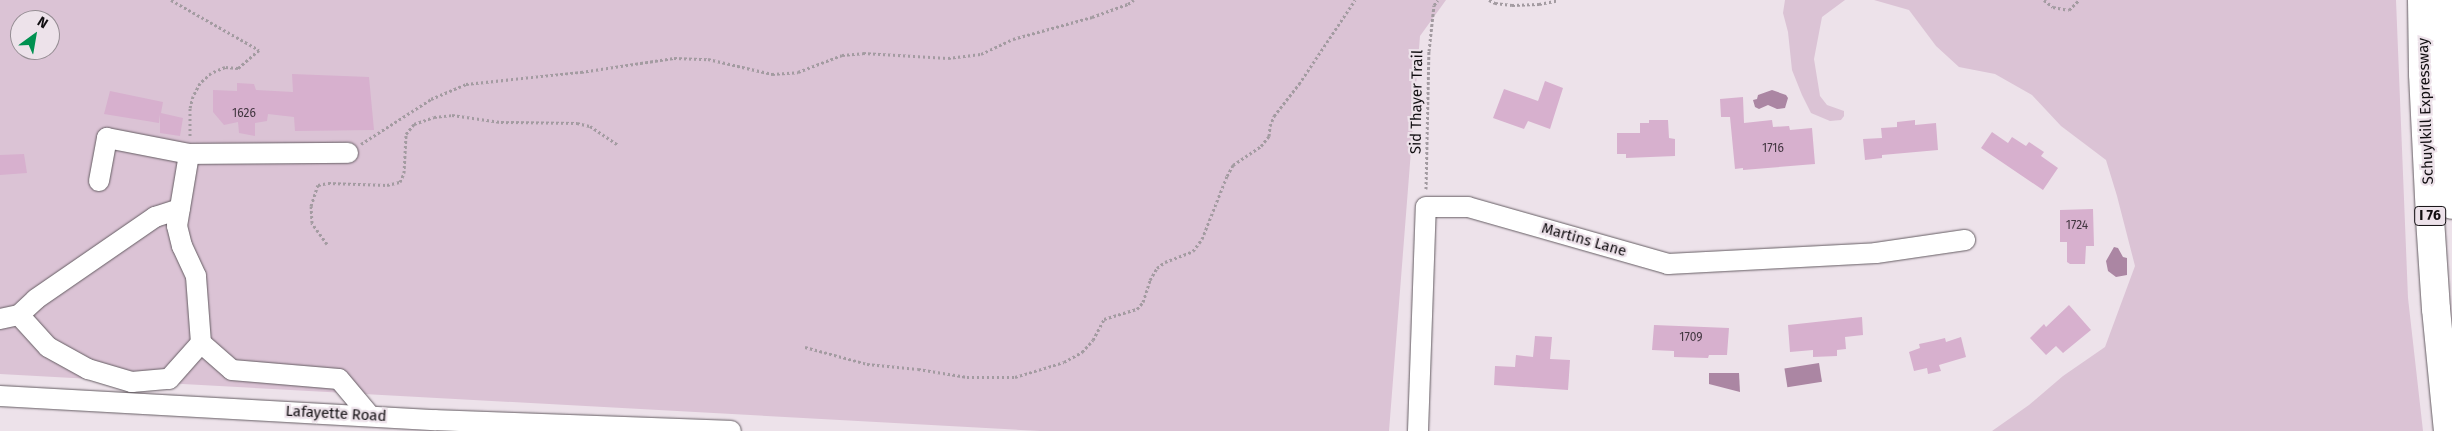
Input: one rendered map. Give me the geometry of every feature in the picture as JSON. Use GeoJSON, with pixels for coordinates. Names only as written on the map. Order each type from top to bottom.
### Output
{"type":"FeatureCollection","features":[{"type":"Feature","properties":{"kind":"highway","name":"Schuylkill Expressway"},"geometry":{"type":"LineString","coordinates":[[2422,0],[2430,219],[2436,309],[2448,431]]}},
{"type":"Feature","properties":{"kind":"highway","name":"Schuylkill Expressway"},"geometry":{"type":"LineString","coordinates":[[2444,0],[2452,205]]}},
{"type":"Feature","properties":{"kind":"street"},"geometry":{"type":"LineString","coordinates":[[99,181],[107,138],[188,154],[348,153]]}},
{"type":"Feature","properties":{"kind":"street"},"geometry":{"type":"LineString","coordinates":[[188,154],[177,226],[182,246],[196,276],[201,343],[232,370],[339,379],[370,416]]}},
{"type":"Feature","properties":{"kind":"street"},"geometry":{"type":"LineString","coordinates":[[1418,431],[1426,207]]}},
{"type":"Feature","properties":{"kind":"street","name":"Martins Lane"},"geometry":{"type":"LineString","coordinates":[[1426,207],[1468,207],[1668,264],[1876,253],[1965,240]]}},
{"type":"Feature","properties":{"kind":"street"},"geometry":{"type":"LineString","coordinates":[[180,209],[155,217],[10,317],[48,347],[88,369],[132,382],[169,379],[201,343]]}},
{"type":"Feature","properties":{"kind":"street","name":"Lafayette Road"},"geometry":{"type":"LineString","coordinates":[[0,396],[370,416],[731,431]]}},
{"type":"Feature","properties":{"kind":"path"},"geometry":{"type":"LineString","coordinates":[[170,0],[259,50],[238,68],[225,67],[210,73],[200,83],[192,96],[188,154]]}},
{"type":"Feature","properties":{"kind":"path"},"geometry":{"type":"LineString","coordinates":[[348,153],[431,99],[466,84],[581,72],[674,58],[708,59],[772,74],[798,72],[842,55],[863,53],[948,58],[981,54],[1013,39],[1092,17],[1134,0]]}},
{"type":"Feature","properties":{"kind":"path"},"geometry":{"type":"LineString","coordinates":[[805,347],[867,364],[918,369],[967,377],[1015,377],[1064,362],[1082,352],[1093,340],[1104,319],[1137,309],[1143,302],[1150,280],[1157,268],[1165,262],[1192,251],[1202,239],[1227,176],[1233,166],[1261,146],[1269,136],[1274,116],[1299,84],[1355,0]]}},
{"type":"Feature","properties":{"kind":"path","name":"Sid Thayer Trail"},"geometry":{"type":"LineString","coordinates":[[1426,207],[1427,78],[1434,5],[1438,0]]}},
{"type":"Feature","properties":{"kind":"path"},"geometry":{"type":"LineString","coordinates":[[1489,0],[1512,6],[1559,0]]}},
{"type":"Feature","properties":{"kind":"path"},"geometry":{"type":"LineString","coordinates":[[2044,0],[2053,7],[2069,10],[2079,0]]}},
{"type":"Feature","properties":{"kind":"path"},"geometry":{"type":"LineString","coordinates":[[327,244],[312,223],[311,206],[318,185],[328,183],[387,186],[400,182],[404,173],[406,134],[414,124],[434,117],[452,115],[501,122],[578,123],[590,126],[618,145]]}},
{"type":"Feature","properties":{"kind":"shaded area"},"geometry":{"type":"Polygon","coordinates":[[[0,0],[1446,0],[1420,36],[1389,431],[1040,431],[0,374],[0,0]]]}},
{"type":"Feature","properties":{"kind":"shaded area"},"geometry":{"type":"Polygon","coordinates":[[[1785,0],[1845,0],[1822,17],[1814,59],[1820,96],[1827,105],[1844,111],[1844,116],[1841,120],[1830,121],[1811,113],[1802,95],[1792,70],[1788,32],[1783,13],[1785,0]]]}},
{"type":"Feature","properties":{"kind":"shaded area"},"geometry":{"type":"Polygon","coordinates":[[[1874,0],[2396,0],[2408,298],[2423,431],[1992,431],[2029,405],[2063,376],[2105,347],[2135,266],[2117,196],[2106,160],[2061,126],[2032,95],[1995,74],[1959,67],[1936,46],[1909,10],[1874,0]]]}},
{"type":"Feature","properties":{"kind":"shaded area"},"geometry":{"type":"Polygon","coordinates":[[[1772,90],[1786,95],[1788,98],[1785,108],[1777,109],[1768,105],[1759,109],[1755,107],[1753,100],[1757,99],[1758,95],[1772,90]]]}},
{"type":"Feature","properties":{"kind":"shaded area"},"geometry":{"type":"Polygon","coordinates":[[[2114,247],[2118,248],[2123,257],[2127,258],[2127,275],[2116,277],[2108,271],[2106,261],[2114,247]]]}},
{"type":"Feature","properties":{"kind":"shaded area"},"geometry":{"type":"Polygon","coordinates":[[[1819,363],[1822,382],[1787,387],[1784,368],[1819,363]]]}},
{"type":"Feature","properties":{"kind":"shaded area"},"geometry":{"type":"Polygon","coordinates":[[[1709,373],[1739,373],[1740,392],[1709,384],[1709,373]]]}},
{"type":"Feature","properties":{"kind":"building"},"geometry":{"type":"Polygon","coordinates":[[[292,74],[369,77],[374,130],[295,131],[294,117],[268,114],[267,121],[255,123],[255,136],[239,133],[238,122],[224,125],[213,112],[213,90],[237,91],[237,83],[254,84],[256,90],[293,92],[292,74]]]}},
{"type":"Feature","properties":{"kind":"building"},"geometry":{"type":"Polygon","coordinates":[[[1545,81],[1563,88],[1550,129],[1528,121],[1524,129],[1493,118],[1504,89],[1538,101],[1545,81]]]}},
{"type":"Feature","properties":{"kind":"building"},"geometry":{"type":"Polygon","coordinates":[[[110,91],[163,102],[161,113],[183,118],[180,136],[160,133],[160,114],[159,123],[104,114],[110,91]]]}},
{"type":"Feature","properties":{"kind":"building"},"geometry":{"type":"Polygon","coordinates":[[[1743,97],[1744,123],[1772,120],[1773,127],[1789,126],[1790,130],[1812,128],[1815,164],[1735,169],[1730,117],[1721,117],[1720,99],[1743,97]]]}},
{"type":"Feature","properties":{"kind":"building"},"geometry":{"type":"Polygon","coordinates":[[[1649,120],[1668,120],[1669,138],[1675,139],[1675,156],[1626,158],[1626,154],[1617,154],[1617,133],[1640,133],[1640,123],[1649,123],[1649,120]]]}},
{"type":"Feature","properties":{"kind":"building"},"geometry":{"type":"Polygon","coordinates":[[[1915,120],[1915,125],[1936,123],[1938,150],[1882,155],[1882,158],[1865,160],[1863,139],[1882,138],[1881,128],[1897,127],[1897,122],[1915,120]]]}},
{"type":"Feature","properties":{"kind":"building"},"geometry":{"type":"Polygon","coordinates":[[[1992,132],[2008,143],[2012,137],[2026,146],[2029,142],[2044,152],[2041,156],[2058,168],[2043,190],[1981,148],[1992,132]]]}},
{"type":"Feature","properties":{"kind":"building"},"geometry":{"type":"Polygon","coordinates":[[[24,154],[27,173],[0,175],[0,155],[24,154]]]}},
{"type":"Feature","properties":{"kind":"building"},"geometry":{"type":"Polygon","coordinates":[[[2093,209],[2094,246],[2086,246],[2085,264],[2070,264],[2067,262],[2067,242],[2060,242],[2060,210],[2093,209]]]}},
{"type":"Feature","properties":{"kind":"building"},"geometry":{"type":"Polygon","coordinates":[[[2069,305],[2091,330],[2063,353],[2056,346],[2046,355],[2030,338],[2044,324],[2046,327],[2069,305]]]}},
{"type":"Feature","properties":{"kind":"building"},"geometry":{"type":"Polygon","coordinates":[[[1862,317],[1863,335],[1845,337],[1846,349],[1837,350],[1837,356],[1813,357],[1813,350],[1790,352],[1788,325],[1862,317]]]}},
{"type":"Feature","properties":{"kind":"building"},"geometry":{"type":"Polygon","coordinates":[[[1654,325],[1729,328],[1727,355],[1709,355],[1708,358],[1674,357],[1674,351],[1652,350],[1654,325]]]}},
{"type":"Feature","properties":{"kind":"building"},"geometry":{"type":"Polygon","coordinates":[[[1535,336],[1552,337],[1550,359],[1570,360],[1568,390],[1494,385],[1495,366],[1515,367],[1516,355],[1533,357],[1535,336]]]}},
{"type":"Feature","properties":{"kind":"building"},"geometry":{"type":"Polygon","coordinates":[[[1961,337],[1966,357],[1939,365],[1941,371],[1928,374],[1927,368],[1914,371],[1909,352],[1920,348],[1919,344],[1945,338],[1946,342],[1961,337]]]}}]}
